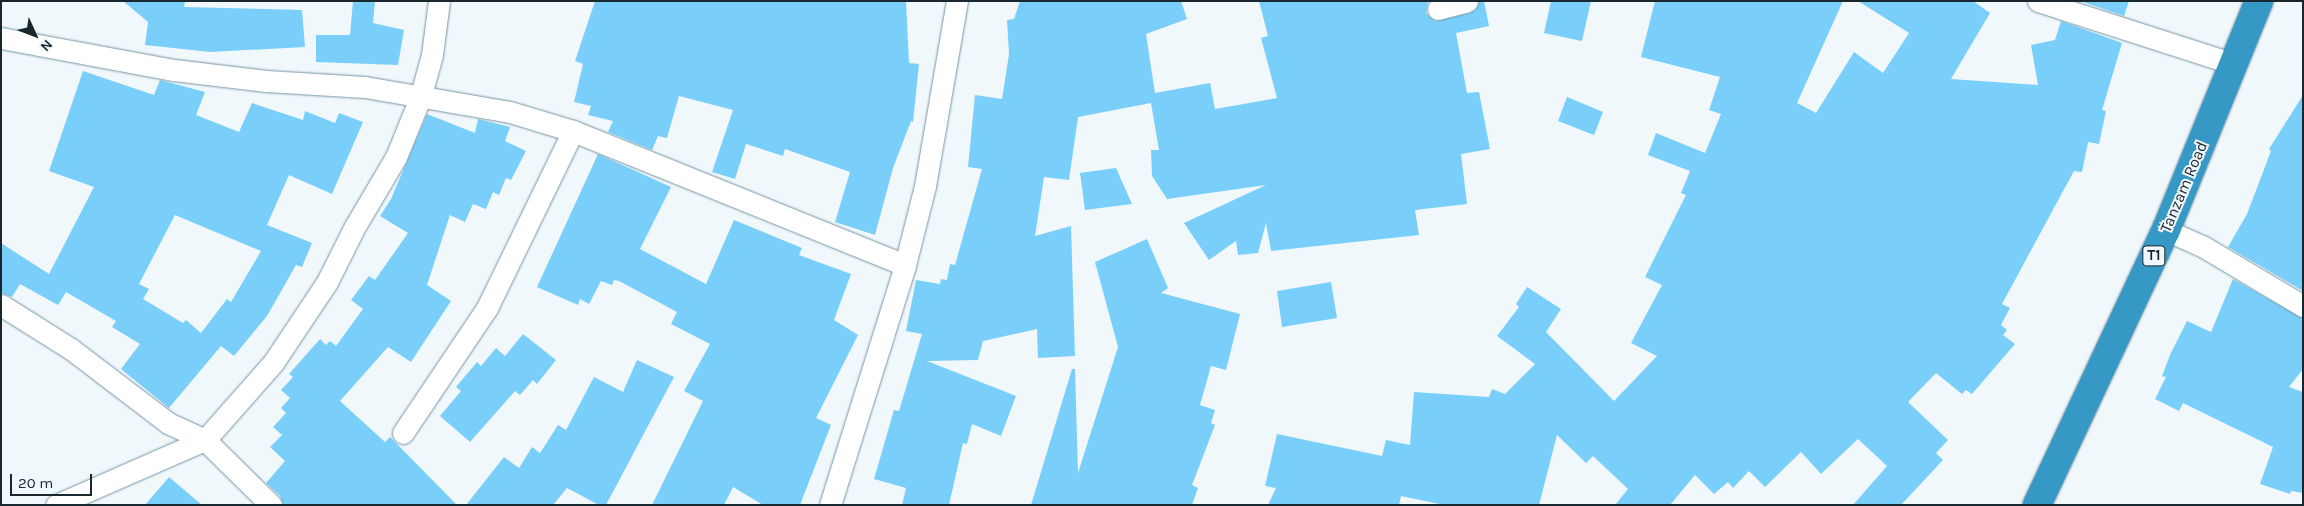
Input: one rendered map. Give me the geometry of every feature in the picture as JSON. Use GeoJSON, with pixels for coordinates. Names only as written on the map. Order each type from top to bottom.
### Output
{"type":"FeatureCollection","features":[{"type":"Feature","properties":{"kind":"highway","name":"Tanzam Road"},"geometry":{"type":"LineString","coordinates":[[2037,505],[2166,230],[2259,1]]}},
{"type":"Feature","properties":{"kind":"street"},"geometry":{"type":"LineString","coordinates":[[56,505],[205,440],[273,363],[327,282],[354,228],[396,158],[420,98],[432,55],[439,1]]}},
{"type":"Feature","properties":{"kind":"street"},"geometry":{"type":"LineString","coordinates":[[830,505],[905,265],[925,186],[957,1]]}},
{"type":"Feature","properties":{"kind":"street"},"geometry":{"type":"LineString","coordinates":[[1438,9],[1467,1]]}},
{"type":"Feature","properties":{"kind":"street"},"geometry":{"type":"LineString","coordinates":[[2038,1],[2234,64]]}},
{"type":"Feature","properties":{"kind":"street"},"geometry":{"type":"LineString","coordinates":[[1,38],[174,70],[266,81],[365,87],[510,112],[573,131],[905,265]]}},
{"type":"Feature","properties":{"kind":"street"},"geometry":{"type":"LineString","coordinates":[[403,433],[487,308],[573,131]]}},
{"type":"Feature","properties":{"kind":"street"},"geometry":{"type":"LineString","coordinates":[[2166,230],[2220,256],[2303,306]]}},
{"type":"Feature","properties":{"kind":"street"},"geometry":{"type":"LineString","coordinates":[[1,305],[71,349],[168,423],[205,440],[271,505]]}},
{"type":"Feature","properties":{"kind":"building"},"geometry":{"type":"Polygon","coordinates":[[[123,1],[185,1],[184,7],[302,10],[305,47],[210,52],[145,45],[148,22],[123,1]]]}},
{"type":"Feature","properties":{"kind":"building"},"geometry":{"type":"Polygon","coordinates":[[[353,1],[375,1],[373,23],[404,30],[398,65],[316,62],[316,35],[350,35],[353,1]]]}},
{"type":"Feature","properties":{"kind":"building"},"geometry":{"type":"Polygon","coordinates":[[[595,1],[906,1],[909,63],[919,64],[913,122],[911,121],[893,168],[875,235],[835,222],[850,172],[785,149],[783,156],[746,144],[735,179],[712,172],[733,110],[679,96],[667,138],[658,136],[652,150],[608,132],[613,121],[588,115],[591,106],[574,102],[583,64],[575,61],[595,1]]]}},
{"type":"Feature","properties":{"kind":"building"},"geometry":{"type":"Polygon","coordinates":[[[1020,1],[1181,1],[1187,19],[1146,34],[1155,93],[1210,83],[1215,109],[1277,98],[1261,38],[1268,36],[1259,1],[1428,1],[1426,13],[1435,21],[1470,13],[1479,2],[1484,1],[1489,26],[1456,33],[1467,93],[1479,92],[1490,149],[1461,154],[1467,204],[1415,210],[1419,235],[1271,251],[1266,223],[1258,253],[1238,255],[1236,241],[1209,260],[1184,223],[1266,185],[1167,199],[1152,176],[1151,150],[1159,150],[1151,103],[1078,117],[1069,180],[1044,177],[1035,236],[1071,226],[1075,356],[1038,358],[1037,329],[983,341],[978,360],[927,361],[1016,396],[1001,436],[972,424],[967,444],[963,443],[949,505],[902,505],[906,488],[874,479],[894,410],[899,411],[922,334],[906,331],[916,280],[940,284],[941,279],[947,280],[950,264],[955,265],[982,169],[968,167],[975,95],[1002,99],[1009,54],[1007,20],[1014,19],[1020,1]]]}},
{"type":"Feature","properties":{"kind":"building"},"geometry":{"type":"Polygon","coordinates":[[[1551,1],[1591,1],[1582,41],[1544,33],[1551,1]]]}},
{"type":"Feature","properties":{"kind":"building"},"geometry":{"type":"Polygon","coordinates":[[[1655,1],[1843,1],[1797,103],[1816,113],[1854,52],[1883,73],[1909,33],[1858,1],[1973,1],[1990,13],[1951,79],[2038,85],[2031,45],[2055,40],[2061,21],[2122,43],[2102,110],[2106,111],[2099,144],[2088,142],[2082,172],[2074,171],[2002,304],[2010,308],[2001,325],[2007,330],[2003,335],[2015,344],[1972,394],[1966,390],[1962,394],[1936,373],[1908,402],[1948,440],[1936,453],[1943,460],[1901,505],[1853,505],[1887,466],[1858,439],[1821,474],[1801,452],[1765,487],[1749,471],[1733,488],[1728,482],[1714,494],[1695,475],[1670,505],[1615,505],[1628,489],[1593,456],[1586,463],[1557,435],[1539,505],[1444,505],[1401,496],[1399,505],[1268,505],[1276,488],[1265,486],[1277,434],[1382,456],[1386,440],[1410,445],[1414,392],[1489,397],[1492,389],[1505,394],[1535,364],[1497,336],[1519,307],[1516,304],[1527,287],[1561,309],[1546,332],[1614,401],[1657,356],[1631,343],[1662,285],[1645,277],[1686,195],[1681,193],[1690,171],[1648,155],[1656,133],[1705,153],[1721,114],[1709,110],[1720,77],[1641,57],[1655,1]]]}},
{"type":"Feature","properties":{"kind":"building"},"geometry":{"type":"Polygon","coordinates":[[[2080,1],[2129,1],[2124,16],[2080,1]]]}},
{"type":"Feature","properties":{"kind":"building"},"geometry":{"type":"Polygon","coordinates":[[[83,71],[154,95],[160,80],[205,92],[196,115],[239,132],[252,103],[303,120],[305,111],[335,123],[339,113],[363,122],[332,194],[289,175],[267,225],[312,243],[302,267],[296,265],[267,316],[234,356],[221,346],[169,408],[121,369],[140,344],[112,327],[116,321],[66,292],[58,305],[20,284],[12,297],[1,293],[1,243],[49,274],[94,187],[49,171],[83,71]],[[175,215],[139,284],[149,289],[143,299],[183,323],[186,320],[201,333],[227,299],[231,302],[261,251],[175,215]]]}},
{"type":"Feature","properties":{"kind":"building"},"geometry":{"type":"Polygon","coordinates":[[[2303,95],[2303,291],[2228,247],[2247,214],[2271,151],[2269,149],[2303,95]]]}},
{"type":"Feature","properties":{"kind":"building"},"geometry":{"type":"Polygon","coordinates":[[[1567,97],[1603,112],[1594,135],[1558,121],[1567,97]]]}},
{"type":"Feature","properties":{"kind":"building"},"geometry":{"type":"Polygon","coordinates":[[[427,114],[475,133],[478,119],[510,127],[505,141],[526,151],[511,180],[506,178],[499,195],[493,192],[486,209],[473,204],[465,222],[450,215],[427,285],[451,301],[411,362],[388,347],[340,401],[385,442],[390,437],[457,505],[283,505],[280,496],[266,483],[285,461],[270,447],[282,435],[273,427],[286,413],[281,408],[290,398],[281,390],[293,377],[289,374],[320,339],[326,345],[330,341],[336,346],[363,309],[351,300],[369,276],[375,280],[408,233],[380,216],[391,199],[427,114]]]}},
{"type":"Feature","properties":{"kind":"building"},"geometry":{"type":"Polygon","coordinates":[[[598,154],[671,187],[640,249],[706,284],[734,220],[802,248],[799,255],[851,274],[834,320],[858,335],[816,418],[831,425],[800,505],[763,505],[733,487],[724,505],[652,505],[703,401],[684,391],[710,344],[671,324],[677,312],[619,281],[614,280],[612,285],[601,281],[589,304],[580,299],[578,305],[537,287],[598,154]]]}},
{"type":"Feature","properties":{"kind":"building"},"geometry":{"type":"Polygon","coordinates":[[[1116,168],[1132,204],[1085,210],[1080,173],[1116,168]]]}},
{"type":"Feature","properties":{"kind":"building"},"geometry":{"type":"Polygon","coordinates":[[[1147,239],[1168,288],[1161,293],[1240,314],[1226,370],[1211,366],[1200,405],[1215,410],[1211,423],[1215,425],[1192,485],[1198,488],[1192,505],[1031,505],[1072,369],[1075,369],[1078,473],[1118,347],[1095,262],[1147,239]]]}},
{"type":"Feature","properties":{"kind":"building"},"geometry":{"type":"Polygon","coordinates":[[[2233,279],[2303,318],[2303,369],[2289,387],[2303,392],[2303,493],[2291,491],[2290,494],[2260,484],[2273,447],[2183,403],[2179,411],[2155,399],[2166,377],[2162,376],[2170,355],[2187,321],[2211,332],[2233,279]]]}},
{"type":"Feature","properties":{"kind":"building"},"geometry":{"type":"Polygon","coordinates":[[[1331,282],[1337,318],[1282,327],[1277,291],[1331,282]]]}},
{"type":"Feature","properties":{"kind":"building"},"geometry":{"type":"Polygon","coordinates":[[[523,334],[556,360],[537,384],[533,380],[520,395],[515,391],[470,442],[440,416],[461,391],[456,387],[477,362],[481,366],[496,348],[505,356],[523,334]]]}},
{"type":"Feature","properties":{"kind":"building"},"geometry":{"type":"Polygon","coordinates":[[[637,360],[674,377],[606,505],[599,505],[567,488],[553,505],[466,505],[504,457],[519,468],[532,447],[540,453],[558,425],[566,430],[594,377],[623,392],[637,360]]]}},
{"type":"Feature","properties":{"kind":"building"},"geometry":{"type":"Polygon","coordinates":[[[169,477],[202,505],[145,505],[169,477]]]}}]}
